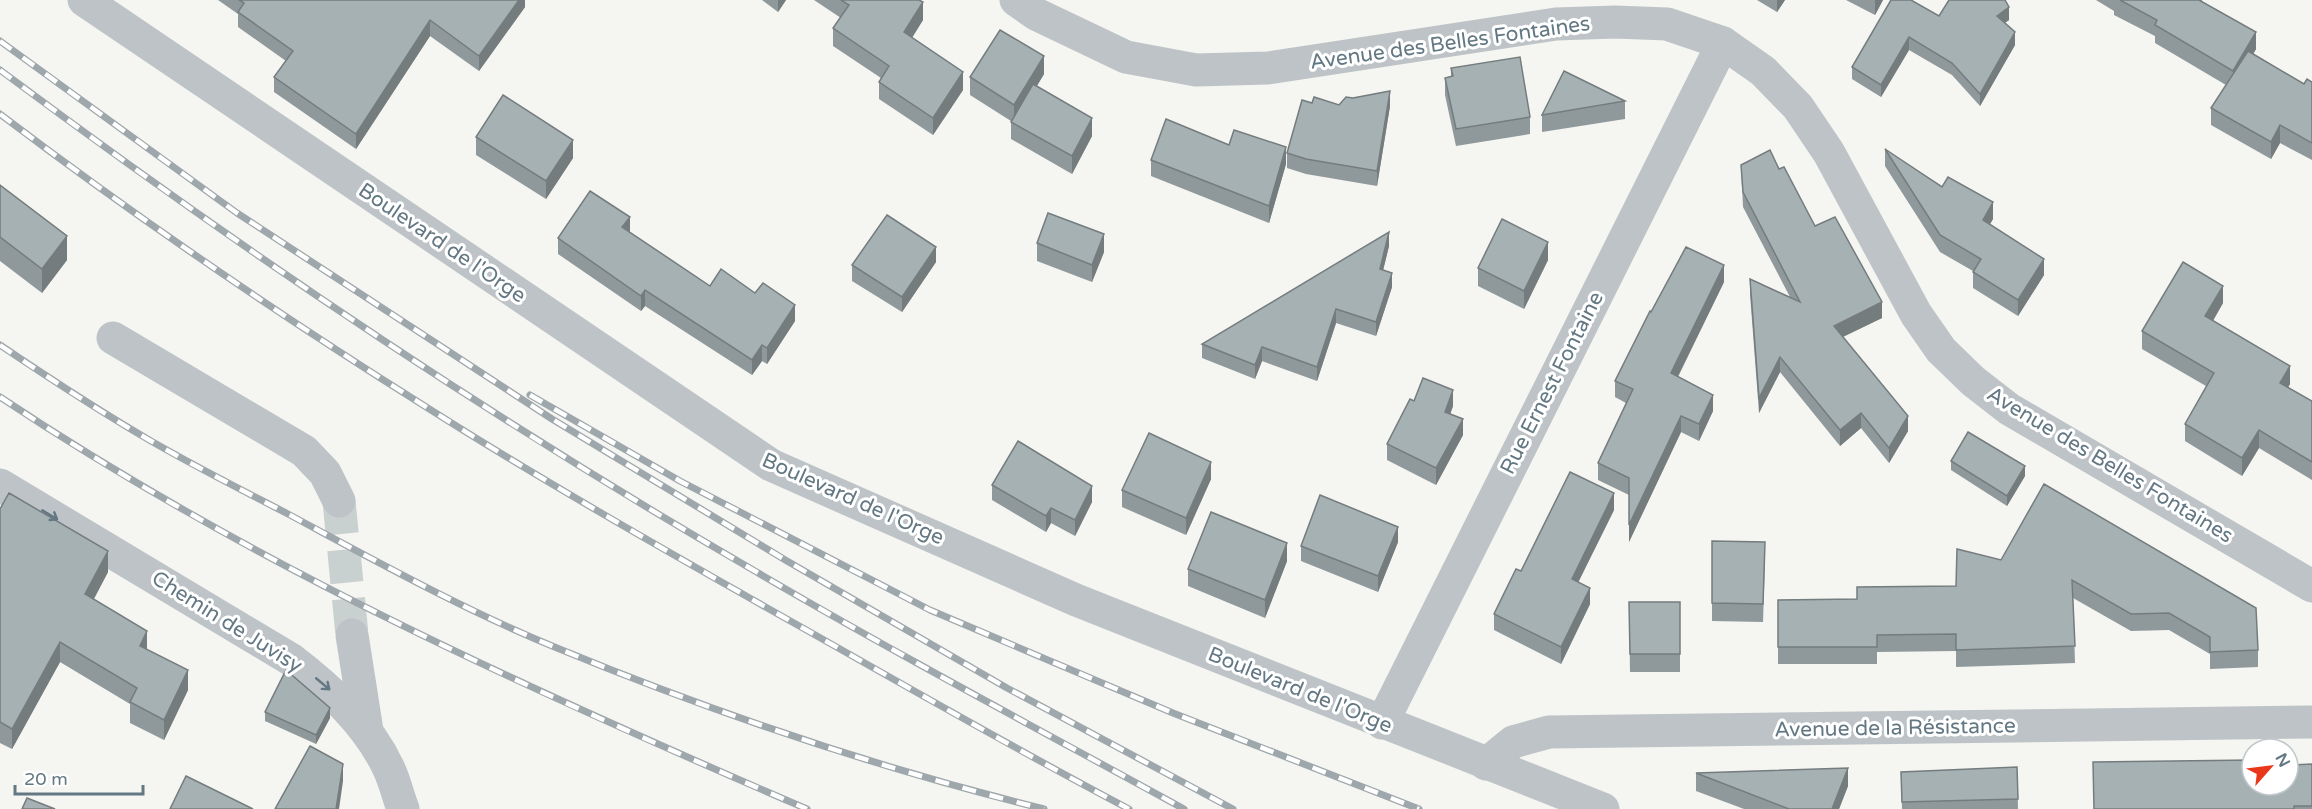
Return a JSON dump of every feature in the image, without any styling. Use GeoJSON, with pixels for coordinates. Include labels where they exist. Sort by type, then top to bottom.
{"type":"FeatureCollection","features":[{"type":"Feature","properties":{"kind":"street","name":"Boulevard de l'Orge"},"geometry":{"type":"LineString","coordinates":[[84,0],[771,465],[1076,600],[1603,809]]}},
{"type":"Feature","properties":{"kind":"street","name":"Avenue des Belles Fontaines"},"geometry":{"type":"LineString","coordinates":[[1031,5],[1126,57],[1196,70],[1268,68],[1556,24],[1615,22],[1667,24],[1723,43],[1763,71],[1798,106],[1829,153],[1916,314],[1941,350],[1973,381],[2010,409],[2312,586]]}},
{"type":"Feature","properties":{"kind":"street","name":"Rue Ernest Fontaine"},"geometry":{"type":"LineString","coordinates":[[1382,723],[1723,43]]}},
{"type":"Feature","properties":{"kind":"street"},"geometry":{"type":"LineString","coordinates":[[113,338],[304,451],[325,474],[339,501]]}},
{"type":"Feature","properties":{"kind":"street","name":"Chemin de Juvisy"},"geometry":{"type":"LineString","coordinates":[[0,484],[292,660],[327,686],[367,731],[390,770],[403,809]]}},
{"type":"Feature","properties":{"kind":"street"},"geometry":{"type":"LineString","coordinates":[[352,635],[367,731]]}},
{"type":"Feature","properties":{"kind":"street","name":"Avenue de la Résistance"},"geometry":{"type":"LineString","coordinates":[[1486,764],[1513,742],[1549,732],[2312,722]]}},
{"type":"Feature","properties":{"kind":"building"},"geometry":{"type":"Polygon","coordinates":[[[239,0],[519,0],[479,56],[430,20],[356,134],[274,77],[293,51],[238,12],[244,3],[239,0]]]}},
{"type":"Feature","properties":{"kind":"building"},"geometry":{"type":"Polygon","coordinates":[[[841,0],[919,0],[923,2],[904,32],[963,72],[933,118],[879,82],[889,66],[833,28],[849,5],[841,0]]]}},
{"type":"Feature","properties":{"kind":"building"},"geometry":{"type":"Polygon","coordinates":[[[1891,0],[1911,0],[1939,16],[1949,0],[2005,0],[2009,7],[1997,16],[2015,32],[1980,94],[1952,63],[1909,37],[1881,85],[1852,67],[1891,0]]]}},
{"type":"Feature","properties":{"kind":"building"},"geometry":{"type":"Polygon","coordinates":[[[2120,0],[2199,0],[2256,32],[2233,71],[2155,25],[2157,20],[2120,0]]]}},
{"type":"Feature","properties":{"kind":"building"},"geometry":{"type":"Polygon","coordinates":[[[1000,30],[1044,56],[1014,105],[970,77],[1000,30]]]}},
{"type":"Feature","properties":{"kind":"building"},"geometry":{"type":"Polygon","coordinates":[[[2248,51],[2304,84],[2307,79],[2312,82],[2312,143],[2280,125],[2271,142],[2211,108],[2248,51]]]}},
{"type":"Feature","properties":{"kind":"building"},"geometry":{"type":"Polygon","coordinates":[[[1520,57],[1530,117],[1456,129],[1445,78],[1453,76],[1451,68],[1520,57]]]}},
{"type":"Feature","properties":{"kind":"building"},"geometry":{"type":"Polygon","coordinates":[[[1564,71],[1625,101],[1542,115],[1564,71]]]}},
{"type":"Feature","properties":{"kind":"building"},"geometry":{"type":"Polygon","coordinates":[[[1033,84],[1092,118],[1072,156],[1011,122],[1033,84]]]}},
{"type":"Feature","properties":{"kind":"building"},"geometry":{"type":"Polygon","coordinates":[[[1390,91],[1377,171],[1306,159],[1287,153],[1302,100],[1312,103],[1314,97],[1339,105],[1346,97],[1353,98],[1390,91]]]}},
{"type":"Feature","properties":{"kind":"building"},"geometry":{"type":"Polygon","coordinates":[[[503,95],[573,140],[546,181],[476,137],[503,95]]]}},
{"type":"Feature","properties":{"kind":"building"},"geometry":{"type":"Polygon","coordinates":[[[1166,119],[1229,145],[1234,130],[1286,147],[1269,206],[1151,160],[1166,119]]]}},
{"type":"Feature","properties":{"kind":"building"},"geometry":{"type":"Polygon","coordinates":[[[1885,149],[1942,187],[1948,177],[1993,202],[1983,220],[2044,259],[2018,300],[1973,272],[1981,259],[1940,235],[1885,149]]]}},
{"type":"Feature","properties":{"kind":"building"},"geometry":{"type":"Polygon","coordinates":[[[1770,150],[1779,169],[1784,167],[1815,226],[1835,217],[1882,302],[1834,326],[1908,416],[1889,448],[1861,413],[1840,430],[1780,357],[1759,398],[1750,279],[1800,302],[1743,192],[1741,165],[1770,150]]]}},
{"type":"Feature","properties":{"kind":"building"},"geometry":{"type":"Polygon","coordinates":[[[0,185],[67,236],[42,269],[0,237],[0,185]]]}},
{"type":"Feature","properties":{"kind":"building"},"geometry":{"type":"Polygon","coordinates":[[[590,191],[630,217],[622,227],[710,286],[721,269],[755,293],[763,283],[795,305],[767,348],[762,345],[752,360],[645,290],[641,296],[558,238],[590,191]]]}},
{"type":"Feature","properties":{"kind":"building"},"geometry":{"type":"Polygon","coordinates":[[[1048,213],[1104,234],[1092,265],[1037,243],[1048,213]]]}},
{"type":"Feature","properties":{"kind":"building"},"geometry":{"type":"Polygon","coordinates":[[[887,215],[936,247],[902,297],[852,265],[887,215]]]}},
{"type":"Feature","properties":{"kind":"building"},"geometry":{"type":"Polygon","coordinates":[[[1502,219],[1548,242],[1524,291],[1478,268],[1502,219]]]}},
{"type":"Feature","properties":{"kind":"building"},"geometry":{"type":"Polygon","coordinates":[[[1389,232],[1380,269],[1392,273],[1376,322],[1336,309],[1317,367],[1262,347],[1255,365],[1202,344],[1389,232]]]}},
{"type":"Feature","properties":{"kind":"building"},"geometry":{"type":"Polygon","coordinates":[[[1686,247],[1724,265],[1671,373],[1713,395],[1699,424],[1681,416],[1629,525],[1629,478],[1598,463],[1633,389],[1615,381],[1650,311],[1686,247]]]}},
{"type":"Feature","properties":{"kind":"building"},"geometry":{"type":"Polygon","coordinates":[[[2183,262],[2223,286],[2205,316],[2290,366],[2280,383],[2312,401],[2312,462],[2259,430],[2242,458],[2185,424],[2214,373],[2142,331],[2183,262]]]}},
{"type":"Feature","properties":{"kind":"building"},"geometry":{"type":"Polygon","coordinates":[[[1423,378],[1453,390],[1445,412],[1463,419],[1436,468],[1387,444],[1410,399],[1414,401],[1423,378]]]}},
{"type":"Feature","properties":{"kind":"building"},"geometry":{"type":"Polygon","coordinates":[[[1968,432],[2025,466],[2007,496],[1951,461],[1968,432]]]}},
{"type":"Feature","properties":{"kind":"building"},"geometry":{"type":"Polygon","coordinates":[[[1149,433],[1211,462],[1186,518],[1122,490],[1149,433]]]}},
{"type":"Feature","properties":{"kind":"building"},"geometry":{"type":"Polygon","coordinates":[[[1018,441],[1092,486],[1075,520],[1051,508],[1046,516],[992,485],[1018,441]]]}},
{"type":"Feature","properties":{"kind":"building"},"geometry":{"type":"Polygon","coordinates":[[[1570,472],[1614,493],[1572,579],[1590,588],[1561,647],[1494,614],[1516,569],[1521,571],[1570,472]]]}},
{"type":"Feature","properties":{"kind":"building"},"geometry":{"type":"Polygon","coordinates":[[[2044,484],[2256,608],[2258,650],[2210,652],[2210,637],[2169,613],[2131,614],[2072,580],[2075,646],[1956,650],[1956,634],[1877,635],[1877,647],[1778,647],[1778,600],[1857,599],[1857,587],[1956,586],[1957,549],[2001,560],[2044,484]]]}},
{"type":"Feature","properties":{"kind":"building"},"geometry":{"type":"Polygon","coordinates":[[[9,493],[108,551],[85,594],[147,631],[140,646],[188,670],[164,720],[130,702],[137,688],[60,642],[12,729],[0,722],[0,509],[9,493]]]}},
{"type":"Feature","properties":{"kind":"building"},"geometry":{"type":"Polygon","coordinates":[[[1320,495],[1398,527],[1378,576],[1301,546],[1320,495]]]}},
{"type":"Feature","properties":{"kind":"building"},"geometry":{"type":"Polygon","coordinates":[[[1211,512],[1287,543],[1265,600],[1188,569],[1211,512]]]}},
{"type":"Feature","properties":{"kind":"building"},"geometry":{"type":"Polygon","coordinates":[[[1712,541],[1765,542],[1763,604],[1712,603],[1712,541]]]}},
{"type":"Feature","properties":{"kind":"building"},"geometry":{"type":"Polygon","coordinates":[[[1629,602],[1680,602],[1680,654],[1630,654],[1629,602]]]}},
{"type":"Feature","properties":{"kind":"building"},"geometry":{"type":"Polygon","coordinates":[[[286,670],[330,708],[316,735],[265,712],[286,670]]]}},
{"type":"Feature","properties":{"kind":"building"},"geometry":{"type":"Polygon","coordinates":[[[310,746],[343,764],[336,809],[275,809],[310,746]]]}},
{"type":"Feature","properties":{"kind":"building"},"geometry":{"type":"Polygon","coordinates":[[[2240,760],[2240,797],[2300,797],[2300,765],[2312,764],[2312,806],[2294,806],[2294,809],[2094,809],[2093,762],[2240,760]]]}},
{"type":"Feature","properties":{"kind":"building"},"geometry":{"type":"Polygon","coordinates":[[[2017,767],[2018,799],[1902,802],[1901,772],[2017,767]]]}},
{"type":"Feature","properties":{"kind":"building"},"geometry":{"type":"Polygon","coordinates":[[[1848,768],[1832,809],[1789,809],[1696,773],[1848,768]]]}},
{"type":"Feature","properties":{"kind":"building"},"geometry":{"type":"Polygon","coordinates":[[[186,776],[253,809],[170,809],[186,776]]]}},
{"type":"Feature","properties":{"kind":"building"},"geometry":{"type":"Polygon","coordinates":[[[27,798],[55,809],[22,809],[27,798]]]}},
{"type":"Feature","properties":{"kind":"tunnel"},"geometry":{"type":"LineString","coordinates":[[339,501],[352,635]]}},
{"type":"Feature","properties":{"kind":"railway"},"geometry":{"type":"LineString","coordinates":[[0,41],[237,213],[552,419],[787,561],[1007,688],[1233,809]]}},
{"type":"Feature","properties":{"kind":"railway"},"geometry":{"type":"LineString","coordinates":[[0,70],[90,137],[274,266],[461,391],[556,451],[651,510],[802,598],[1184,809]]}},
{"type":"Feature","properties":{"kind":"railway"},"geometry":{"type":"LineString","coordinates":[[0,114],[208,264],[315,336],[467,433],[694,566],[999,739],[1129,809]]}},
{"type":"Feature","properties":{"kind":"railway"},"geometry":{"type":"LineString","coordinates":[[0,345],[93,406],[185,460],[488,618],[616,672],[798,738],[920,776],[1044,809]]}},
{"type":"Feature","properties":{"kind":"railway"},"geometry":{"type":"LineString","coordinates":[[530,395],[680,481],[930,610],[1173,713],[1419,809]]}},
{"type":"Feature","properties":{"kind":"railway"},"geometry":{"type":"LineString","coordinates":[[0,397],[193,516],[293,570],[496,671],[807,809]]}}]}
